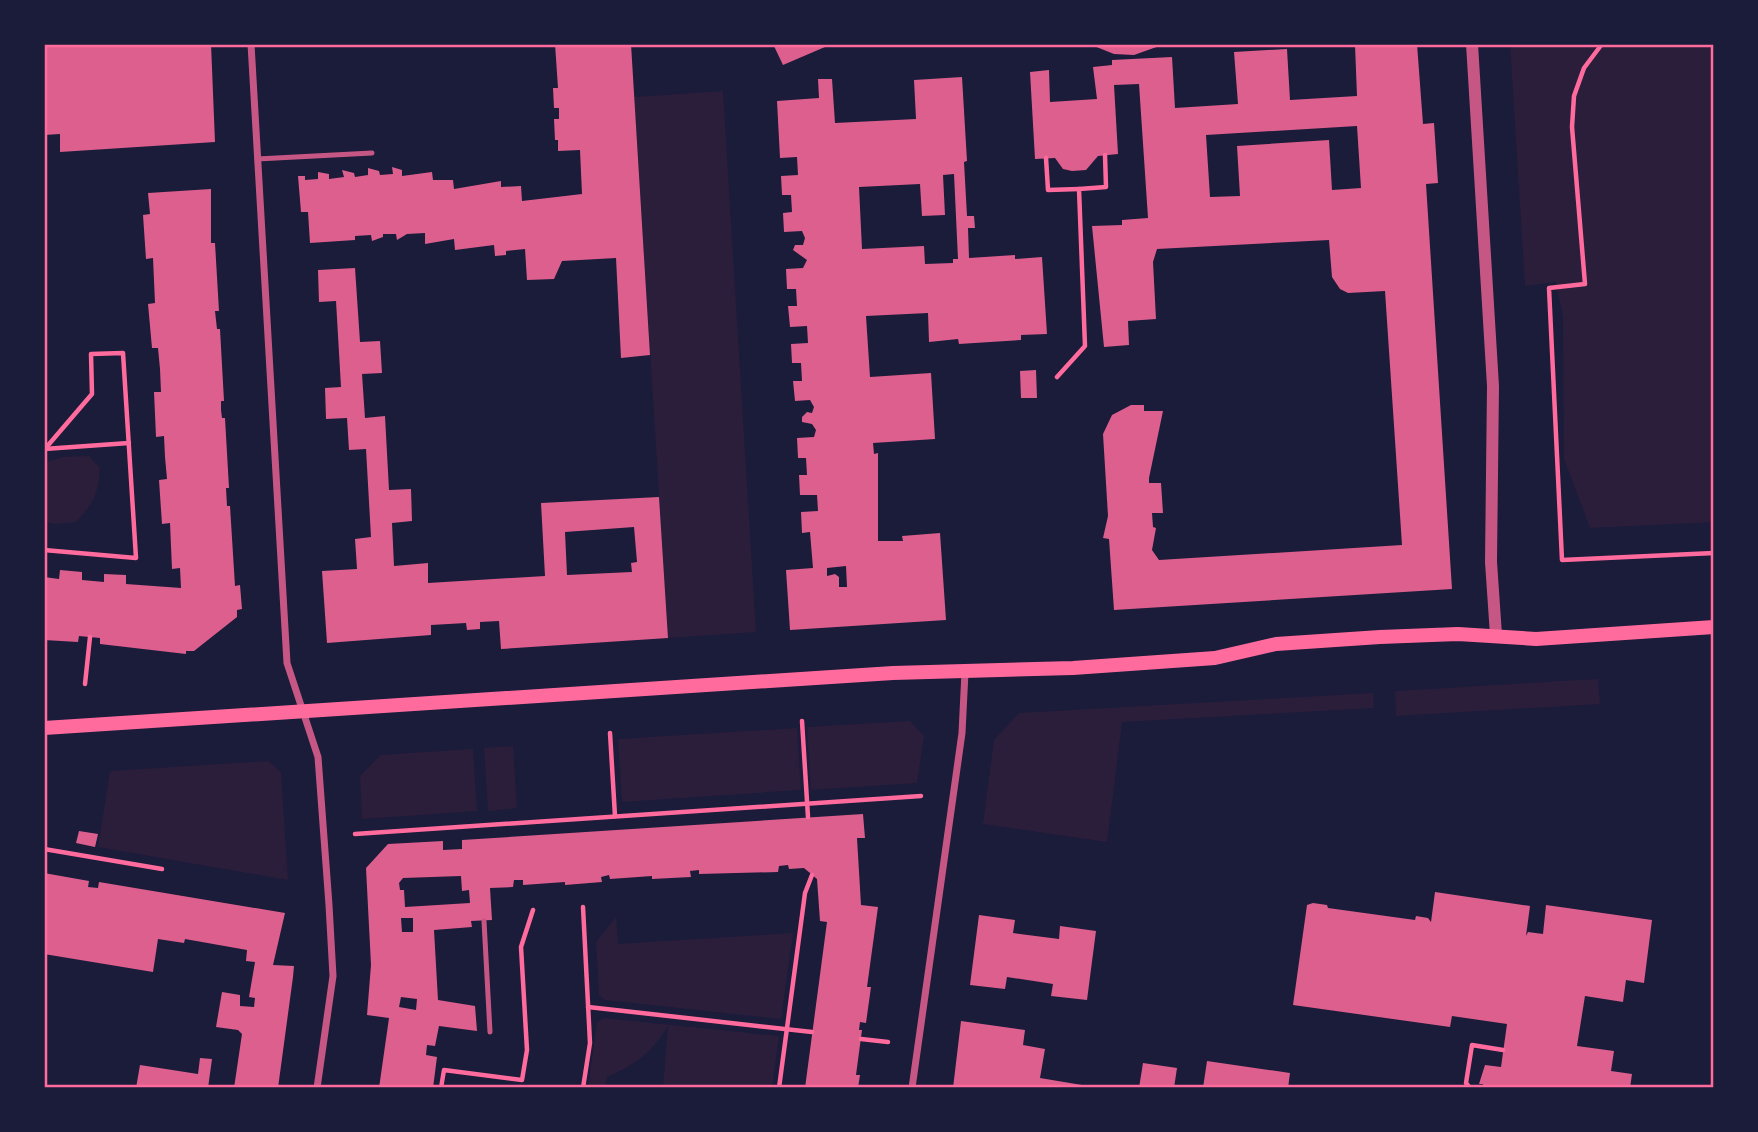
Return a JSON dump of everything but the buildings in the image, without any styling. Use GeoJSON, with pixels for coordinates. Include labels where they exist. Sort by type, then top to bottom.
{"type":"FeatureCollection","features":[{"type":"Feature","properties":{"kind":"main road"},"geometry":{"type":"LineString","coordinates":[[44,728],[893,673],[1054,670],[1215,658],[1276,644],[1307,641],[1408,635],[1579,638],[1714,627]]}},
{"type":"Feature","properties":{"kind":"street"},"geometry":{"type":"LineString","coordinates":[[251,44],[287,663],[318,757],[333,976],[317,1088]]}},
{"type":"Feature","properties":{"kind":"street"},"geometry":{"type":"LineString","coordinates":[[1472,44],[1493,386],[1491,562],[1496,635]]}},
{"type":"Feature","properties":{"kind":"street"},"geometry":{"type":"LineString","coordinates":[[912,1088],[960,741],[964,672]]}},
{"type":"Feature","properties":{"kind":"lane"},"geometry":{"type":"LineString","coordinates":[[257,159],[372,153]]}},
{"type":"Feature","properties":{"kind":"lane"},"geometry":{"type":"LineString","coordinates":[[484,921],[489,1032]]}},
{"type":"Feature","properties":{"kind":"path"},"geometry":{"type":"LineString","coordinates":[[1602,44],[1584,68],[1574,96],[1572,127],[1585,284],[1549,288],[1562,560],[1714,552]]}},
{"type":"Feature","properties":{"kind":"path"},"geometry":{"type":"LineString","coordinates":[[1046,158],[1048,190],[1079,189],[1105,187],[1105,155]]}},
{"type":"Feature","properties":{"kind":"path"},"geometry":{"type":"LineString","coordinates":[[1058,377],[1086,346],[1079,189]]}},
{"type":"Feature","properties":{"kind":"path"},"geometry":{"type":"LineString","coordinates":[[44,449],[92,394],[91,354],[122,353],[135,558],[44,550]]}},
{"type":"Feature","properties":{"kind":"path"},"geometry":{"type":"LineString","coordinates":[[44,449],[129,443]]}},
{"type":"Feature","properties":{"kind":"path"},"geometry":{"type":"LineString","coordinates":[[85,684],[90,637]]}},
{"type":"Feature","properties":{"kind":"path"},"geometry":{"type":"LineString","coordinates":[[802,721],[808,817]]}},
{"type":"Feature","properties":{"kind":"path"},"geometry":{"type":"LineString","coordinates":[[610,733],[615,816]]}},
{"type":"Feature","properties":{"kind":"path"},"geometry":{"type":"LineString","coordinates":[[355,834],[921,796]]}},
{"type":"Feature","properties":{"kind":"path"},"geometry":{"type":"LineString","coordinates":[[44,849],[162,869]]}},
{"type":"Feature","properties":{"kind":"path"},"geometry":{"type":"LineString","coordinates":[[779,1088],[805,893],[812,875]]}},
{"type":"Feature","properties":{"kind":"path"},"geometry":{"type":"LineString","coordinates":[[583,907],[590,1043],[583,1088]]}},
{"type":"Feature","properties":{"kind":"path"},"geometry":{"type":"LineString","coordinates":[[588,1007],[812,1032]]}},
{"type":"Feature","properties":{"kind":"path"},"geometry":{"type":"LineString","coordinates":[[861,1039],[888,1042]]}},
{"type":"Feature","properties":{"kind":"path"},"geometry":{"type":"LineString","coordinates":[[1470,1088],[1466,1083],[1472,1045],[1503,1050]]}},
{"type":"Feature","properties":{"kind":"shaded area"},"geometry":{"type":"Polygon","coordinates":[[[1510,44],[1714,44],[1714,522],[1590,528],[1564,459],[1563,317],[1556,282],[1525,286],[1510,44]]]}},
{"type":"Feature","properties":{"kind":"shaded area"},"geometry":{"type":"Polygon","coordinates":[[[723,91],[756,632],[668,638],[634,97],[723,91]]]}},
{"type":"Feature","properties":{"kind":"shaded area"},"geometry":{"type":"Polygon","coordinates":[[[89,456],[100,468],[96,492],[87,509],[76,522],[54,524],[44,521],[44,463],[63,457],[89,456]]]}},
{"type":"Feature","properties":{"kind":"shaded area"},"geometry":{"type":"Polygon","coordinates":[[[1598,679],[1600,704],[1396,716],[1395,691],[1598,679]]]}},
{"type":"Feature","properties":{"kind":"shaded area"},"geometry":{"type":"Polygon","coordinates":[[[1373,693],[1374,708],[1122,722],[1107,842],[983,824],[994,740],[1019,713],[1373,693]]]}},
{"type":"Feature","properties":{"kind":"shaded area"},"geometry":{"type":"Polygon","coordinates":[[[910,721],[924,736],[917,783],[811,790],[807,727],[910,721]]]}},
{"type":"Feature","properties":{"kind":"shaded area"},"geometry":{"type":"Polygon","coordinates":[[[797,728],[801,790],[622,802],[618,739],[797,728]]]}},
{"type":"Feature","properties":{"kind":"shaded area"},"geometry":{"type":"Polygon","coordinates":[[[513,746],[517,808],[488,811],[484,748],[513,746]]]}},
{"type":"Feature","properties":{"kind":"shaded area"},"geometry":{"type":"Polygon","coordinates":[[[473,749],[477,811],[362,819],[360,776],[381,755],[473,749]]]}},
{"type":"Feature","properties":{"kind":"shaded area"},"geometry":{"type":"Polygon","coordinates":[[[268,761],[281,772],[288,880],[98,847],[110,771],[268,761]]]}},
{"type":"Feature","properties":{"kind":"shaded area"},"geometry":{"type":"Polygon","coordinates":[[[616,917],[618,944],[793,933],[781,1019],[605,1000],[599,995],[596,942],[616,917]]]}},
{"type":"Feature","properties":{"kind":"shaded area"},"geometry":{"type":"Polygon","coordinates":[[[604,1018],[779,1036],[772,1088],[663,1088],[668,1026],[642,1057],[607,1077],[605,1088],[588,1088],[597,1022],[604,1018]]]}}]}
